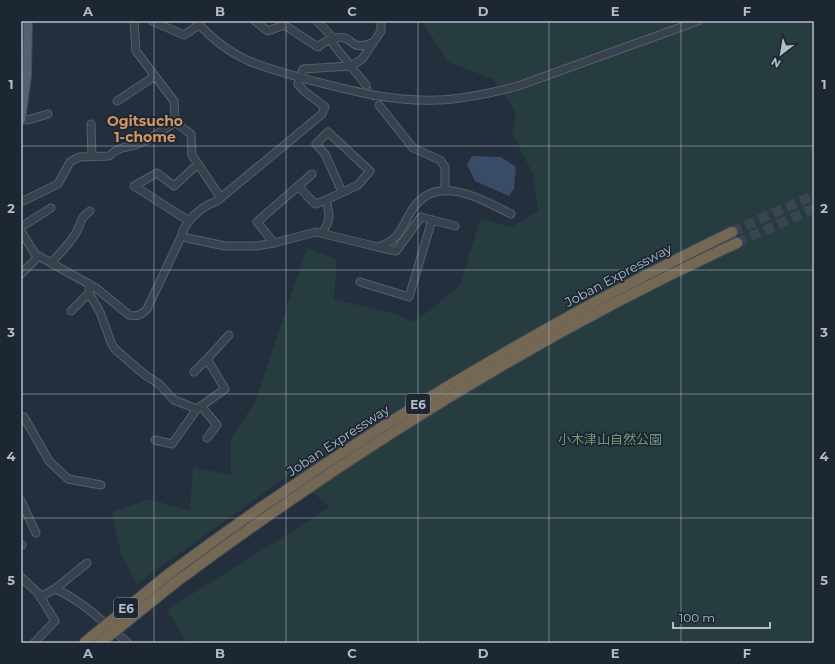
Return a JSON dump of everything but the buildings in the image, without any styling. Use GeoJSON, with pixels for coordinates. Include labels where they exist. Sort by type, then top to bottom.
{"type":"FeatureCollection","features":[{"type":"Feature","properties":{"kind":"highway","name":"Joban Expressway"},"geometry":{"type":"LineString","coordinates":[[84,643],[170,573],[272,499],[408,410],[517,345],[732,232]]}},
{"type":"Feature","properties":{"kind":"highway","name":"Joban Expressway"},"geometry":{"type":"LineString","coordinates":[[100,643],[176,582],[279,507],[413,420],[610,306],[736,243]]}},
{"type":"Feature","properties":{"kind":"main road"},"geometry":{"type":"LineString","coordinates":[[21,119],[27,76],[26,23]]}},
{"type":"Feature","properties":{"kind":"street"},"geometry":{"type":"LineString","coordinates":[[134,21],[136,51],[174,101],[176,122],[191,134],[192,155],[221,198]]}},
{"type":"Feature","properties":{"kind":"street"},"geometry":{"type":"LineString","coordinates":[[152,21],[184,34],[197,22],[220,43],[248,60],[299,77],[389,99],[437,100],[490,93],[518,86],[698,21]]}},
{"type":"Feature","properties":{"kind":"street"},"geometry":{"type":"LineString","coordinates":[[255,21],[268,31],[284,25],[318,47],[334,38],[345,38],[356,45],[362,46],[372,43]]}},
{"type":"Feature","properties":{"kind":"street"},"geometry":{"type":"LineString","coordinates":[[317,21],[334,38]]}},
{"type":"Feature","properties":{"kind":"street"},"geometry":{"type":"LineString","coordinates":[[21,231],[38,257],[89,284],[129,315],[135,316],[142,314],[151,301],[181,237],[184,226],[206,205],[221,198],[322,114],[326,107],[304,91],[298,84],[299,77],[304,69],[351,66],[362,59],[381,31],[381,21]]}},
{"type":"Feature","properties":{"kind":"street"},"geometry":{"type":"LineString","coordinates":[[334,38],[333,44],[366,85]]}},
{"type":"Feature","properties":{"kind":"street"},"geometry":{"type":"LineString","coordinates":[[117,101],[155,76]]}},
{"type":"Feature","properties":{"kind":"street"},"geometry":{"type":"LineString","coordinates":[[379,104],[413,148],[440,160],[445,167],[445,190]]}},
{"type":"Feature","properties":{"kind":"street"},"geometry":{"type":"LineString","coordinates":[[21,119],[28,120],[48,114]]}},
{"type":"Feature","properties":{"kind":"street"},"geometry":{"type":"LineString","coordinates":[[21,202],[58,184],[70,162],[79,157],[109,156],[116,149],[139,144],[155,136],[176,122]]}},
{"type":"Feature","properties":{"kind":"street"},"geometry":{"type":"LineString","coordinates":[[91,124],[92,157]]}},
{"type":"Feature","properties":{"kind":"street"},"geometry":{"type":"LineString","coordinates":[[298,186],[315,204],[358,185],[370,171],[328,132],[316,144],[326,154],[342,192]]}},
{"type":"Feature","properties":{"kind":"street"},"geometry":{"type":"LineString","coordinates":[[189,222],[134,186],[157,173],[174,186],[198,164]]}},
{"type":"Feature","properties":{"kind":"street"},"geometry":{"type":"LineString","coordinates":[[274,243],[257,222],[312,174]]}},
{"type":"Feature","properties":{"kind":"street"},"geometry":{"type":"LineString","coordinates":[[378,247],[390,242],[399,235],[412,209],[424,196],[430,192],[445,190],[475,197],[511,214]]}},
{"type":"Feature","properties":{"kind":"street"},"geometry":{"type":"LineString","coordinates":[[322,233],[329,223],[329,210],[326,200]]}},
{"type":"Feature","properties":{"kind":"street"},"geometry":{"type":"LineString","coordinates":[[21,227],[51,208]]}},
{"type":"Feature","properties":{"kind":"street"},"geometry":{"type":"LineString","coordinates":[[51,263],[63,251],[76,231],[81,219],[90,211]]}},
{"type":"Feature","properties":{"kind":"street"},"geometry":{"type":"LineString","coordinates":[[187,238],[238,247],[274,243],[308,234],[322,233],[396,251],[421,217],[455,226]]}},
{"type":"Feature","properties":{"kind":"street"},"geometry":{"type":"LineString","coordinates":[[360,282],[409,297],[432,220]]}},
{"type":"Feature","properties":{"kind":"street"},"geometry":{"type":"LineString","coordinates":[[21,274],[38,257]]}},
{"type":"Feature","properties":{"kind":"street"},"geometry":{"type":"LineString","coordinates":[[89,284],[89,293],[100,312],[112,345],[145,375],[159,384],[174,400],[199,407],[217,425],[207,438]]}},
{"type":"Feature","properties":{"kind":"street"},"geometry":{"type":"LineString","coordinates":[[71,311],[89,293]]}},
{"type":"Feature","properties":{"kind":"street"},"geometry":{"type":"LineString","coordinates":[[194,372],[229,335]]}},
{"type":"Feature","properties":{"kind":"street"},"geometry":{"type":"LineString","coordinates":[[155,440],[172,444],[199,407],[225,389],[207,358]]}},
{"type":"Feature","properties":{"kind":"street"},"geometry":{"type":"LineString","coordinates":[[21,416],[24,417],[49,461],[68,479],[101,485]]}},
{"type":"Feature","properties":{"kind":"street"},"geometry":{"type":"LineString","coordinates":[[21,501],[36,532]]}},
{"type":"Feature","properties":{"kind":"street"},"geometry":{"type":"LineString","coordinates":[[40,597],[55,589],[87,563]]}},
{"type":"Feature","properties":{"kind":"street"},"geometry":{"type":"LineString","coordinates":[[21,577],[40,597],[55,621],[39,641]]}},
{"type":"Feature","properties":{"kind":"street"},"geometry":{"type":"LineString","coordinates":[[55,589],[75,599],[128,643]]}},
{"type":"Feature","properties":{"kind":"green space","name":"小木津山自然公園"},"geometry":{"type":"Polygon","coordinates":[[[422,21],[814,21],[814,643],[187,643],[167,610],[330,507],[290,474],[137,584],[121,553],[112,512],[149,499],[190,511],[193,467],[231,475],[231,438],[255,402],[307,248],[337,259],[334,299],[395,314],[413,322],[433,308],[460,285],[481,218],[511,227],[538,211],[533,174],[512,133],[516,113],[493,79],[448,62],[422,21]]]}},
{"type":"Feature","properties":{"kind":"water"},"geometry":{"type":"Polygon","coordinates":[[[472,156],[501,157],[516,167],[514,189],[509,196],[475,181],[467,165],[472,156]]]}},
{"type":"Feature","properties":{"kind":"tunnel"},"geometry":{"type":"LineString","coordinates":[[366,85],[379,105]]}},
{"type":"Feature","properties":{"kind":"tunnel"},"geometry":{"type":"LineString","coordinates":[[732,232],[814,195]]}},
{"type":"Feature","properties":{"kind":"tunnel"},"geometry":{"type":"LineString","coordinates":[[737,243],[814,208]]}},
{"type":"Feature","properties":{"kind":"district","name":"Ogitsucho 1-chome"},"geometry":{"type":"Point","coordinates":[145,130]}}]}
